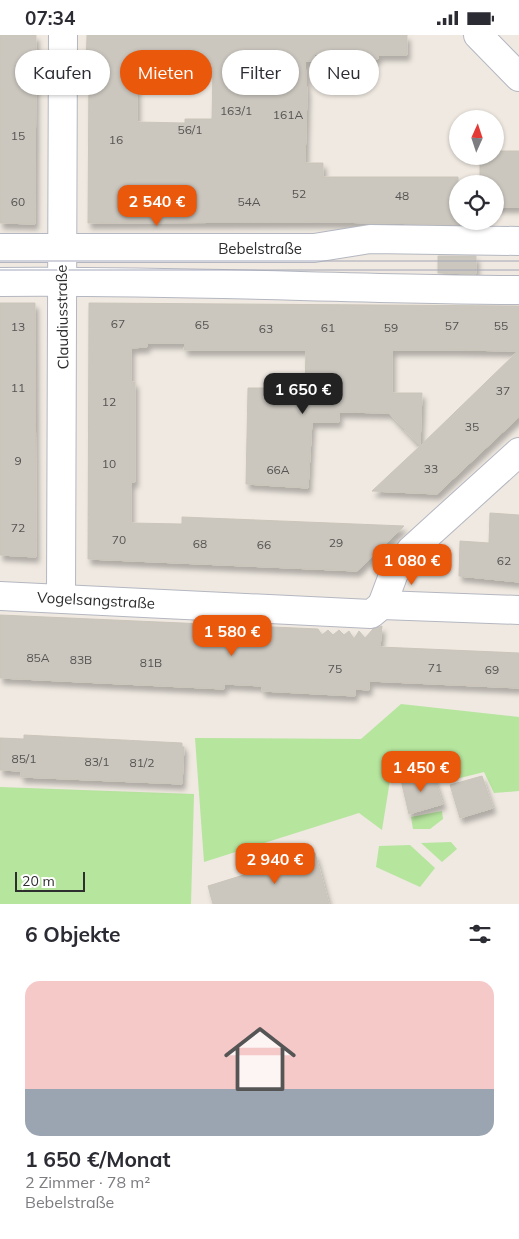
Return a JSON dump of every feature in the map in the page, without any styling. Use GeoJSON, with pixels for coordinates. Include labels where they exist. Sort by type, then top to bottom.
{"type":"FeatureCollection","features":[{"type":"Feature","properties":{"kind":"street","name":"Claudiusstraße"},"geometry":{"type":"LineString","coordinates":[[61,598],[63,35]]}},
{"type":"Feature","properties":{"kind":"street"},"geometry":{"type":"LineString","coordinates":[[478,35],[519,77]]}},
{"type":"Feature","properties":{"kind":"street","name":"Bebelstraße"},"geometry":{"type":"LineString","coordinates":[[0,247],[314,248],[370,239],[519,241]]}},
{"type":"Feature","properties":{"kind":"street"},"geometry":{"type":"LineString","coordinates":[[0,282],[519,290]]}},
{"type":"Feature","properties":{"kind":"street"},"geometry":{"type":"LineString","coordinates":[[382,605],[394,573],[411,550],[519,452]]}},
{"type":"Feature","properties":{"kind":"street","name":"Vogelsangstraße"},"geometry":{"type":"LineString","coordinates":[[0,596],[371,614],[382,605],[519,611]]}},
{"type":"Feature","properties":{"kind":"green space"},"geometry":{"type":"Polygon","coordinates":[[[401,704],[519,717],[519,791],[494,793],[484,772],[448,781],[439,768],[391,774],[382,830],[359,813],[204,862],[195,738],[361,739],[401,704]]]}},
{"type":"Feature","properties":{"kind":"green space"},"geometry":{"type":"Polygon","coordinates":[[[0,787],[194,794],[191,904],[0,904],[0,787]]]}},
{"type":"Feature","properties":{"kind":"green space"},"geometry":{"type":"Polygon","coordinates":[[[442,811],[443,819],[430,829],[413,829],[411,817],[442,811]]]}},
{"type":"Feature","properties":{"kind":"green space"},"geometry":{"type":"Polygon","coordinates":[[[451,842],[457,849],[442,862],[421,843],[451,842]]]}},
{"type":"Feature","properties":{"kind":"green space"},"geometry":{"type":"Polygon","coordinates":[[[410,845],[435,868],[420,887],[376,867],[379,846],[410,845]]]}},
{"type":"Feature","properties":{"kind":"building"},"geometry":{"type":"Polygon","coordinates":[[[0,35],[36,35],[36,50],[15,50],[15,95],[36,95],[35,224],[0,223],[0,35]]]}},
{"type":"Feature","properties":{"kind":"building"},"geometry":{"type":"Polygon","coordinates":[[[87,35],[407,35],[407,55],[379,55],[379,50],[309,50],[309,61],[305,61],[307,94],[305,163],[323,163],[323,177],[449,177],[449,224],[329,222],[88,223],[89,95],[110,95],[110,50],[87,50],[87,35]]]}},
{"type":"Feature","properties":{"kind":"building"},"geometry":{"type":"Polygon","coordinates":[[[504,151],[519,151],[519,207],[504,207],[504,175],[480,175],[480,165],[504,165],[504,151]]]}},
{"type":"Feature","properties":{"kind":"building"},"geometry":{"type":"Polygon","coordinates":[[[438,256],[476,256],[476,274],[438,273],[438,256]]]}},
{"type":"Feature","properties":{"kind":"building"},"geometry":{"type":"Polygon","coordinates":[[[0,303],[35,303],[36,557],[0,555],[0,303]]]}},
{"type":"Feature","properties":{"kind":"building"},"geometry":{"type":"Polygon","coordinates":[[[89,303],[519,306],[519,417],[437,494],[372,491],[420,446],[389,413],[339,412],[339,422],[312,422],[308,488],[246,484],[248,388],[305,388],[306,350],[184,350],[185,343],[147,343],[147,347],[131,348],[131,382],[135,382],[135,482],[131,482],[131,523],[182,524],[182,517],[404,526],[357,571],[88,559],[89,303]],[[392,350],[392,393],[422,393],[420,446],[518,351],[392,350]]]}},
{"type":"Feature","properties":{"kind":"building"},"geometry":{"type":"Polygon","coordinates":[[[490,513],[519,515],[519,582],[459,576],[460,541],[489,543],[490,513]]]}},
{"type":"Feature","properties":{"kind":"building"},"geometry":{"type":"Polygon","coordinates":[[[0,615],[318,629],[322,635],[328,630],[333,635],[339,630],[344,635],[349,631],[354,639],[359,631],[365,638],[373,629],[382,626],[380,647],[519,653],[519,688],[369,681],[369,690],[355,689],[355,696],[262,691],[262,686],[224,684],[224,689],[0,678],[0,615]]]}},
{"type":"Feature","properties":{"kind":"building"},"geometry":{"type":"Polygon","coordinates":[[[24,735],[182,743],[182,747],[184,747],[182,784],[21,777],[21,771],[0,770],[0,738],[24,739],[24,735]]]}},
{"type":"Feature","properties":{"kind":"building"},"geometry":{"type":"Polygon","coordinates":[[[432,771],[443,804],[409,814],[401,780],[432,771]]]}},
{"type":"Feature","properties":{"kind":"building"},"geometry":{"type":"Polygon","coordinates":[[[482,776],[493,808],[460,818],[450,785],[482,776]]]}},
{"type":"Feature","properties":{"kind":"building"},"geometry":{"type":"Polygon","coordinates":[[[315,853],[329,904],[213,904],[208,886],[315,853]]]}},
{"type":"Feature","properties":{"kind":"tram line"},"geometry":{"type":"LineString","coordinates":[[0,261],[519,261]]}},
{"type":"Feature","properties":{"kind":"tram line"},"geometry":{"type":"LineString","coordinates":[[0,270],[519,270]]}}]}
